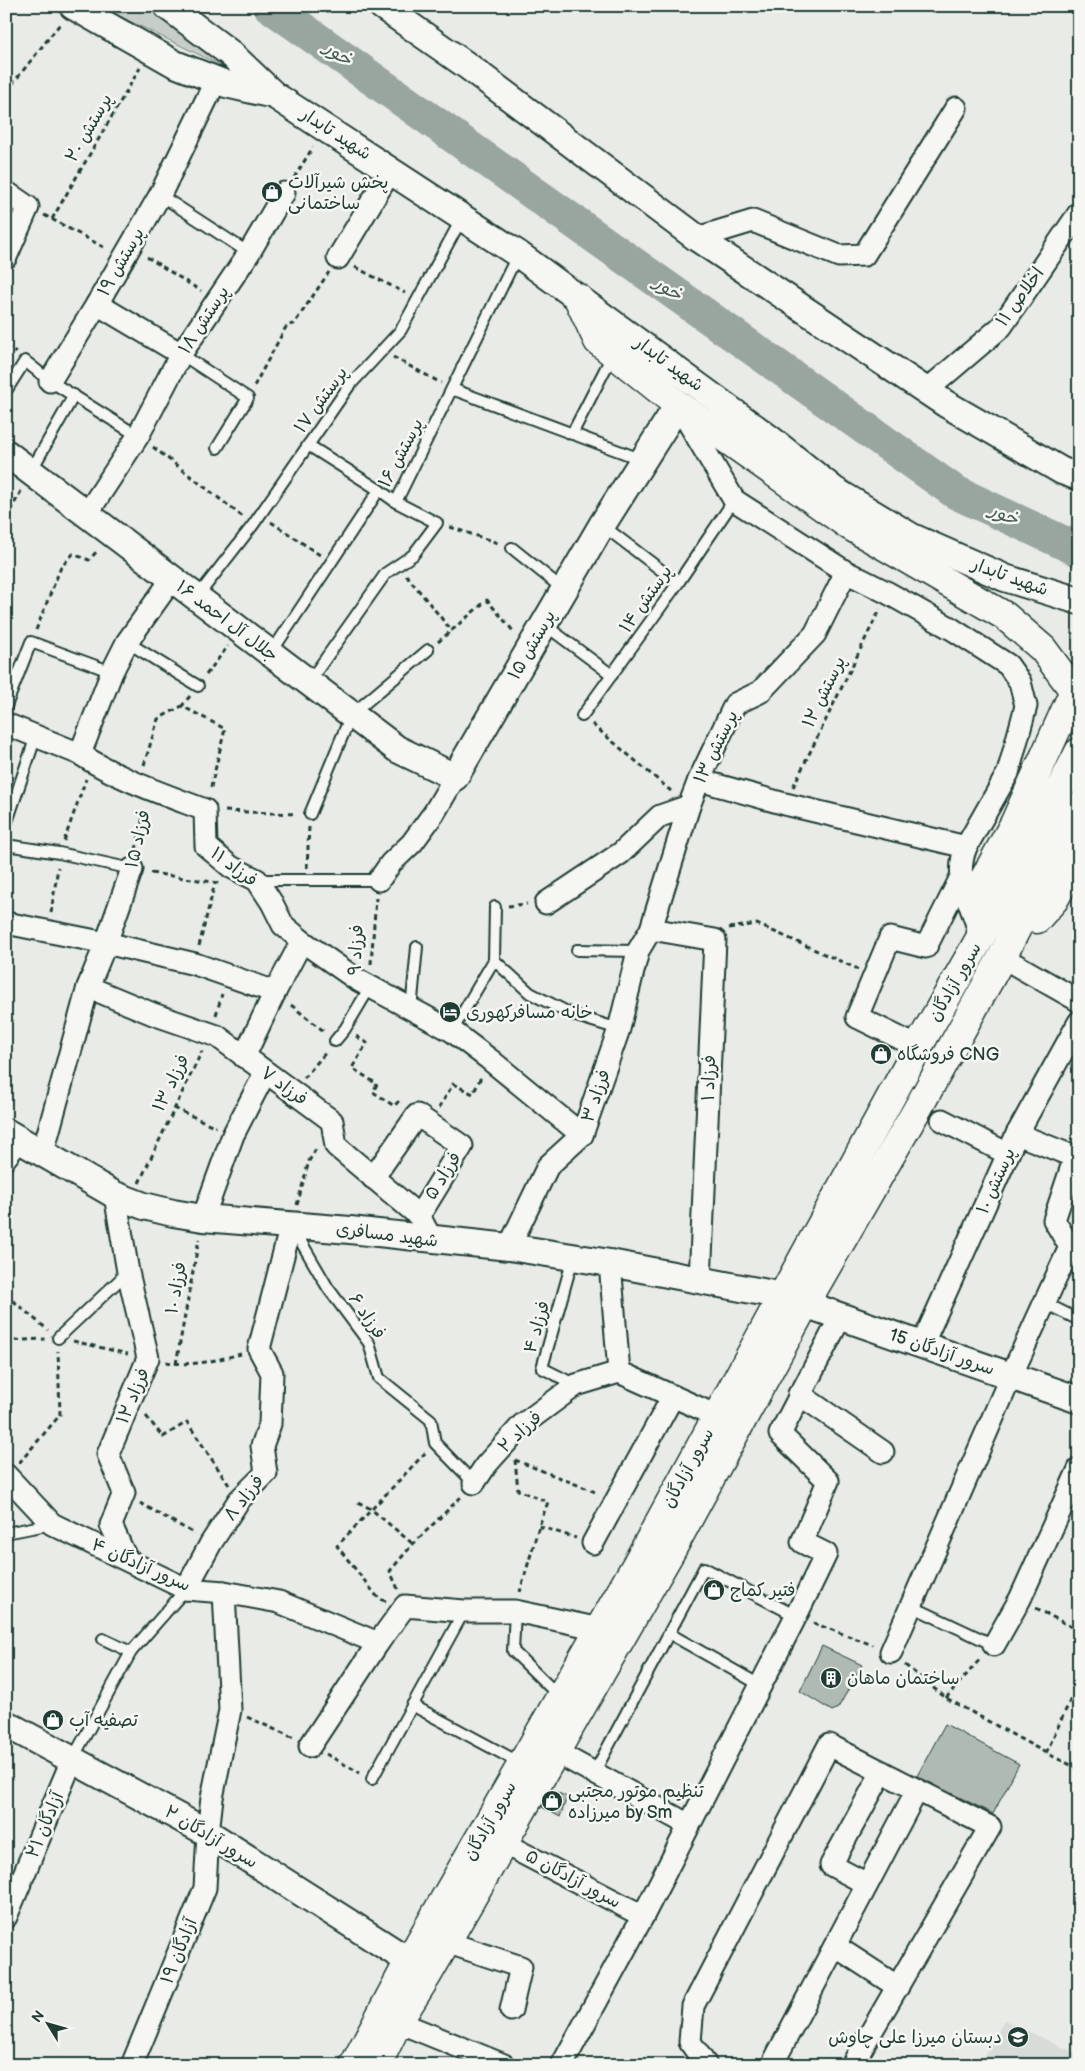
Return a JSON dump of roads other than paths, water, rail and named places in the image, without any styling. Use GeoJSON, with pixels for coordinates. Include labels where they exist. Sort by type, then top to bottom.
{"type":"FeatureCollection","features":[{"type":"Feature","properties":{"kind":"main road"},"geometry":{"type":"LineString","coordinates":[[578,298],[598,341],[678,405],[850,526],[1005,616],[1044,649],[1076,688],[1014,824],[983,881],[980,938]]}},
{"type":"Feature","properties":{"kind":"main road"},"geometry":{"type":"LineString","coordinates":[[1030,876],[1079,752]]}},
{"type":"Feature","properties":{"kind":"main road"},"geometry":{"type":"LineString","coordinates":[[1030,876],[1079,807]]}},
{"type":"Feature","properties":{"kind":"main road"},"geometry":{"type":"LineString","coordinates":[[1002,957],[1054,900],[1079,855]]}},
{"type":"Feature","properties":{"kind":"main road","name":"سرور آزادگان"},"geometry":{"type":"LineString","coordinates":[[354,2065],[409,1961],[560,1698],[671,1551],[918,1047],[980,938],[1030,876]]}},
{"type":"Feature","properties":{"kind":"main road","name":"سرور آزادگان"},"geometry":{"type":"LineString","coordinates":[[376,2065],[398,2022],[556,1752],[610,1634],[717,1416],[794,1300],[1002,957],[1030,876]]}},
{"type":"Feature","properties":{"kind":"street","name":"شهید تابدار"},"geometry":{"type":"LineString","coordinates":[[74,6],[175,64],[216,80],[274,95]]}},
{"type":"Feature","properties":{"kind":"street","name":"شهید تابدار"},"geometry":{"type":"LineString","coordinates":[[167,6],[231,54],[274,95],[518,254],[769,438],[834,490],[912,537],[1004,578],[1079,601]]}},
{"type":"Feature","properties":{"kind":"street"},"geometry":{"type":"LineString","coordinates":[[382,6],[469,67],[697,238],[946,404],[1062,471],[1079,477]]}},
{"type":"Feature","properties":{"kind":"street","name":"پرستش ۱۹"},"geometry":{"type":"LineString","coordinates":[[50,381],[160,195],[216,80]]}},
{"type":"Feature","properties":{"kind":"street"},"geometry":{"type":"LineString","coordinates":[[697,238],[753,221],[839,256],[864,254],[956,108]]}},
{"type":"Feature","properties":{"kind":"street"},"geometry":{"type":"LineString","coordinates":[[338,258],[391,170]]}},
{"type":"Feature","properties":{"kind":"street"},"geometry":{"type":"LineString","coordinates":[[6,192],[28,207],[6,257]]}},
{"type":"Feature","properties":{"kind":"street","name":"پرستش ۱۸"},"geometry":{"type":"LineString","coordinates":[[87,514],[138,436],[181,354],[249,253],[284,193]]}},
{"type":"Feature","properties":{"kind":"street","name":"اخلاص ۱۱"},"geometry":{"type":"LineString","coordinates":[[927,390],[1001,326],[1079,213]]}},
{"type":"Feature","properties":{"kind":"street"},"geometry":{"type":"LineString","coordinates":[[97,304],[181,354]]}},
{"type":"Feature","properties":{"kind":"street"},"geometry":{"type":"LineString","coordinates":[[678,405],[734,500],[846,572],[952,629],[1008,665],[1020,682],[1026,706],[1008,773],[966,847],[962,857],[960,879],[926,946],[890,938],[857,1017],[918,1047]]}},
{"type":"Feature","properties":{"kind":"street","name":"پرستش ۱۵"},"geometry":{"type":"LineString","coordinates":[[379,880],[391,863],[412,843],[434,813],[602,525],[678,405]]}},
{"type":"Feature","properties":{"kind":"street","name":"جلال آل احمد ۱۶"},"geometry":{"type":"LineString","coordinates":[[6,453],[351,715],[397,748],[455,777]]}},
{"type":"Feature","properties":{"kind":"street","name":"پرستش ۱۳"},"geometry":{"type":"LineString","coordinates":[[651,929],[689,806],[699,780],[735,704],[760,692],[815,634],[846,572]]}},
{"type":"Feature","properties":{"kind":"street"},"geometry":{"type":"LineString","coordinates":[[80,754],[112,672],[127,642],[172,579]]}},
{"type":"Feature","properties":{"kind":"street","name":"فرزاد ۱۵"},"geometry":{"type":"LineString","coordinates":[[6,724],[80,754],[92,762],[144,786],[205,810]]}},
{"type":"Feature","properties":{"kind":"street"},"geometry":{"type":"LineString","coordinates":[[699,780],[784,804],[966,847]]}},
{"type":"Feature","properties":{"kind":"street"},"geometry":{"type":"LineString","coordinates":[[546,903],[621,853],[660,816],[689,806]]}},
{"type":"Feature","properties":{"kind":"street","name":"فرزاد ۱۱"},"geometry":{"type":"LineString","coordinates":[[205,810],[206,846],[231,867],[257,880],[283,925],[302,941],[356,979],[452,1031],[582,1135]]}},
{"type":"Feature","properties":{"kind":"street","name":"فرزاد ۱۵"},"geometry":{"type":"LineString","coordinates":[[25,1142],[106,943],[132,869]]}},
{"type":"Feature","properties":{"kind":"street"},"geometry":{"type":"LineString","coordinates":[[960,879],[980,938]]}},
{"type":"Feature","properties":{"kind":"street"},"geometry":{"type":"LineString","coordinates":[[6,923],[106,943],[195,964],[228,974],[274,992]]}},
{"type":"Feature","properties":{"kind":"street","name":"فرزاد ۱"},"geometry":{"type":"LineString","coordinates":[[651,929],[715,940],[700,1281]]}},
{"type":"Feature","properties":{"kind":"street","name":"فرزاد ۳"},"geometry":{"type":"LineString","coordinates":[[509,1248],[548,1166],[582,1135],[619,1029],[638,951],[651,929]]}},
{"type":"Feature","properties":{"kind":"street"},"geometry":{"type":"LineString","coordinates":[[244,1056],[274,992],[302,941]]}},
{"type":"Feature","properties":{"kind":"street"},"geometry":{"type":"LineString","coordinates":[[1002,957],[1079,1001]]}},
{"type":"Feature","properties":{"kind":"street","name":"فرزاد ۷"},"geometry":{"type":"LineString","coordinates":[[88,987],[210,1035],[217,1036],[332,1121],[336,1146],[374,1178]]}},
{"type":"Feature","properties":{"kind":"street","name":"پرستش ۱۰"},"geometry":{"type":"LineString","coordinates":[[922,1344],[1017,1134],[1079,1022]]}},
{"type":"Feature","properties":{"kind":"street"},"geometry":{"type":"LineString","coordinates":[[203,1218],[233,1135],[266,1073]]}},
{"type":"Feature","properties":{"kind":"street","name":"فرزاد ۵"},"geometry":{"type":"LineString","coordinates":[[374,1178],[423,1119],[462,1146],[419,1216]]}},
{"type":"Feature","properties":{"kind":"street"},"geometry":{"type":"LineString","coordinates":[[942,1120],[1008,1154]]}},
{"type":"Feature","properties":{"kind":"street"},"geometry":{"type":"LineString","coordinates":[[891,1652],[1070,1248],[1054,1220],[1074,1157],[1017,1134]]}},
{"type":"Feature","properties":{"kind":"street","name":"شهید مسافری"},"geometry":{"type":"LineString","coordinates":[[25,1142],[123,1198],[173,1213],[203,1218],[350,1230],[509,1248],[610,1263],[794,1300]]}},
{"type":"Feature","properties":{"kind":"street"},"geometry":{"type":"LineString","coordinates":[[374,1178],[419,1216],[432,1240]]}},
{"type":"Feature","properties":{"kind":"street","name":"فرزاد ۱۲"},"geometry":{"type":"LineString","coordinates":[[123,1198],[128,1272],[148,1358],[108,1454],[124,1494],[111,1525],[126,1558]]}},
{"type":"Feature","properties":{"kind":"street","name":"فرزاد ۸"},"geometry":{"type":"LineString","coordinates":[[186,1589],[211,1543],[239,1500],[266,1473],[262,1446],[270,1424],[272,1373],[259,1349],[291,1225]]}},
{"type":"Feature","properties":{"kind":"street"},"geometry":{"type":"LineString","coordinates":[[610,1263],[619,1372],[717,1416]]}},
{"type":"Feature","properties":{"kind":"street","name":"سرور آزادگان 15"},"geometry":{"type":"LineString","coordinates":[[794,1300],[1079,1400]]}},
{"type":"Feature","properties":{"kind":"street"},"geometry":{"type":"LineString","coordinates":[[562,2065],[643,1916],[826,1554],[802,1542],[828,1481],[780,1434],[841,1316]]}},
{"type":"Feature","properties":{"kind":"street","name":"فرزاد ۲"},"geometry":{"type":"LineString","coordinates":[[474,1483],[506,1456],[522,1425],[576,1385],[619,1372]]}},
{"type":"Feature","properties":{"kind":"street"},"geometry":{"type":"LineString","coordinates":[[799,1394],[883,1452]]}},
{"type":"Feature","properties":{"kind":"street"},"geometry":{"type":"LineString","coordinates":[[594,1544],[672,1396]]}},
{"type":"Feature","properties":{"kind":"street"},"geometry":{"type":"LineString","coordinates":[[994,1645],[1020,1599],[1079,1469]]}},
{"type":"Feature","properties":{"kind":"street","name":"سرور آزادگان ۴"},"geometry":{"type":"LineString","coordinates":[[7,1476],[52,1524],[126,1558],[186,1589],[224,1592],[279,1602],[378,1643]]}},
{"type":"Feature","properties":{"kind":"street","name":"آزادگان ۱۹"},"geometry":{"type":"LineString","coordinates":[[132,2065],[205,1888],[212,1798],[230,1710],[224,1592]]}},
{"type":"Feature","properties":{"kind":"street"},"geometry":{"type":"LineString","coordinates":[[310,1746],[378,1643],[405,1606],[464,1611],[515,1611],[610,1634]]}},
{"type":"Feature","properties":{"kind":"street","name":"سرور آزادگان ۲"},"geometry":{"type":"LineString","coordinates":[[6,1724],[208,1833],[409,1961]]}},
{"type":"Feature","properties":{"kind":"street"},"geometry":{"type":"LineString","coordinates":[[706,2065],[690,2042],[693,2006],[829,1745],[990,1827],[852,2065]]}},
{"type":"Feature","properties":{"kind":"street"},"geometry":{"type":"LineString","coordinates":[[556,1752],[689,1825]]}},
{"type":"Feature","properties":{"kind":"street","name":"آزادگان ۲۱"},"geometry":{"type":"LineString","coordinates":[[6,1917],[72,1760]]}},
{"type":"Feature","properties":{"kind":"street"},"geometry":{"type":"LineString","coordinates":[[867,1884],[831,1865],[882,1772]]}},
{"type":"Feature","properties":{"kind":"street"},"geometry":{"type":"LineString","coordinates":[[772,2065],[918,1790]]}},
{"type":"Feature","properties":{"kind":"street","name":"سرور آزادگان ۵"},"geometry":{"type":"LineString","coordinates":[[504,1843],[643,1916]]}},
{"type":"Feature","properties":{"kind":"street"},"geometry":{"type":"LineString","coordinates":[[446,1942],[522,1967],[511,2010]]}},
{"type":"Feature","properties":{"kind":"street"},"geometry":{"type":"LineString","coordinates":[[835,1946],[898,1987]]}},
{"type":"Feature","properties":{"kind":"street"},"geometry":{"type":"LineString","coordinates":[[398,2022],[504,2065]]}},
{"type":"Feature","properties":{"kind":"lane"},"geometry":{"type":"LineString","coordinates":[[160,195],[249,253]]}},
{"type":"Feature","properties":{"kind":"lane","name":"پرستش ۱۷"},"geometry":{"type":"LineString","coordinates":[[197,597],[253,525],[349,386],[401,330],[419,300],[462,217]]}},
{"type":"Feature","properties":{"kind":"lane","name":"پرستش ۱۶"},"geometry":{"type":"LineString","coordinates":[[270,654],[379,490],[396,502],[518,254]]}},
{"type":"Feature","properties":{"kind":"lane"},"geometry":{"type":"LineString","coordinates":[[572,434],[613,353]]}},
{"type":"Feature","properties":{"kind":"lane"},"geometry":{"type":"LineString","coordinates":[[181,354],[248,398],[218,448]]}},
{"type":"Feature","properties":{"kind":"lane"},"geometry":{"type":"LineString","coordinates":[[6,391],[25,361],[50,381],[138,436]]}},
{"type":"Feature","properties":{"kind":"lane"},"geometry":{"type":"LineString","coordinates":[[452,389],[643,460]]}},
{"type":"Feature","properties":{"kind":"lane"},"geometry":{"type":"LineString","coordinates":[[31,472],[74,395]]}},
{"type":"Feature","properties":{"kind":"lane"},"geometry":{"type":"LineString","coordinates":[[308,445],[379,490]]}},
{"type":"Feature","properties":{"kind":"lane","name":"پرستش ۱۴"},"geometry":{"type":"LineString","coordinates":[[582,716],[678,583],[734,500]]}},
{"type":"Feature","properties":{"kind":"lane"},"geometry":{"type":"LineString","coordinates":[[308,683],[386,572],[414,555],[437,522],[396,502]]}},
{"type":"Feature","properties":{"kind":"lane"},"geometry":{"type":"LineString","coordinates":[[602,525],[678,583]]}},
{"type":"Feature","properties":{"kind":"lane"},"geometry":{"type":"LineString","coordinates":[[512,548],[564,590]]}},
{"type":"Feature","properties":{"kind":"lane"},"geometry":{"type":"LineString","coordinates":[[544,624],[612,676]]}},
{"type":"Feature","properties":{"kind":"lane"},"geometry":{"type":"LineString","coordinates":[[6,706],[31,642],[112,672]]}},
{"type":"Feature","properties":{"kind":"lane"},"geometry":{"type":"LineString","coordinates":[[127,642],[198,686]]}},
{"type":"Feature","properties":{"kind":"lane"},"geometry":{"type":"LineString","coordinates":[[310,814],[351,715],[428,650]]}},
{"type":"Feature","properties":{"kind":"lane"},"geometry":{"type":"LineString","coordinates":[[6,825],[36,736]]}},
{"type":"Feature","properties":{"kind":"lane"},"geometry":{"type":"LineString","coordinates":[[6,845],[59,853],[132,869]]}},
{"type":"Feature","properties":{"kind":"lane"},"geometry":{"type":"LineString","coordinates":[[257,880],[379,880]]}},
{"type":"Feature","properties":{"kind":"lane"},"geometry":{"type":"LineString","coordinates":[[452,1031],[494,960],[495,907]]}},
{"type":"Feature","properties":{"kind":"lane"},"geometry":{"type":"LineString","coordinates":[[412,1010],[417,947]]}},
{"type":"Feature","properties":{"kind":"lane"},"geometry":{"type":"LineString","coordinates":[[577,950],[638,951]]}},
{"type":"Feature","properties":{"kind":"lane"},"geometry":{"type":"LineString","coordinates":[[494,960],[530,993],[573,1015],[619,1029]]}},
{"type":"Feature","properties":{"kind":"lane","name":"فرزاد ۹"},"geometry":{"type":"LineString","coordinates":[[335,1041],[345,1029],[370,987]]}},
{"type":"Feature","properties":{"kind":"lane"},"geometry":{"type":"LineString","coordinates":[[6,1166],[25,1142]]}},
{"type":"Feature","properties":{"kind":"lane","name":"فرزاد ۶"},"geometry":{"type":"LineString","coordinates":[[291,1225],[328,1288],[370,1343],[379,1378],[431,1420],[435,1443],[474,1483]]}},
{"type":"Feature","properties":{"kind":"lane","name":"فرزاد ۴"},"geometry":{"type":"LineString","coordinates":[[573,1258],[542,1368],[576,1385]]}},
{"type":"Feature","properties":{"kind":"lane"},"geometry":{"type":"LineString","coordinates":[[58,1338],[128,1272]]}},
{"type":"Feature","properties":{"kind":"lane"},"geometry":{"type":"LineString","coordinates":[[1044,1303],[1079,1320]]}},
{"type":"Feature","properties":{"kind":"lane"},"geometry":{"type":"LineString","coordinates":[[6,1533],[52,1524]]}},
{"type":"Feature","properties":{"kind":"lane"},"geometry":{"type":"LineString","coordinates":[[594,1773],[704,1568],[796,1616]]}},
{"type":"Feature","properties":{"kind":"lane"},"geometry":{"type":"LineString","coordinates":[[72,1760],[131,1652],[186,1589]]}},
{"type":"Feature","properties":{"kind":"lane"},"geometry":{"type":"LineString","coordinates":[[911,1606],[994,1645]]}},
{"type":"Feature","properties":{"kind":"lane"},"geometry":{"type":"LineString","coordinates":[[372,1779],[464,1611]]}},
{"type":"Feature","properties":{"kind":"lane"},"geometry":{"type":"LineString","coordinates":[[515,1611],[513,1651],[560,1698]]}},
{"type":"Feature","properties":{"kind":"lane"},"geometry":{"type":"LineString","coordinates":[[670,1634],[760,1685]]}},
{"type":"Feature","properties":{"kind":"lane"},"geometry":{"type":"LineString","coordinates":[[103,1639],[131,1652]]}},
{"type":"Feature","properties":{"kind":"lane"},"geometry":{"type":"LineString","coordinates":[[412,1705],[522,1764]]}},
{"type":"Feature","properties":{"kind":"waterway","name":"خور"},"geometry":{"type":"LineString","coordinates":[[270,6],[955,492],[1079,550]]}},
{"type":"Feature","properties":{"kind":"place","name":"پخش شیرآلات ساختمانی"},"geometry":{"type":"Point","coordinates":[272,192]}},
{"type":"Feature","properties":{"kind":"place","name":"خانه مسافرکهوری"},"geometry":{"type":"Point","coordinates":[450,1012]}},
{"type":"Feature","properties":{"kind":"place","name":"فروشگاه CNG"},"geometry":{"type":"Point","coordinates":[881,1054]}},
{"type":"Feature","properties":{"kind":"place","name":"فتیر کماج"},"geometry":{"type":"Point","coordinates":[714,1590]}},
{"type":"Feature","properties":{"kind":"place","name":"ساختمان ماهان"},"geometry":{"type":"Point","coordinates":[831,1678]}},
{"type":"Feature","properties":{"kind":"place","name":"تصفیه آب"},"geometry":{"type":"Point","coordinates":[53,1720]}},
{"type":"Feature","properties":{"kind":"place","name":"تنظیم موتور مجتبی میرزاده by Sm"},"geometry":{"type":"Point","coordinates":[552,1801]}},
{"type":"Feature","properties":{"kind":"place","name":"دبستان میرزا علی چاوش"},"geometry":{"type":"Point","coordinates":[1018,2037]}}]}
